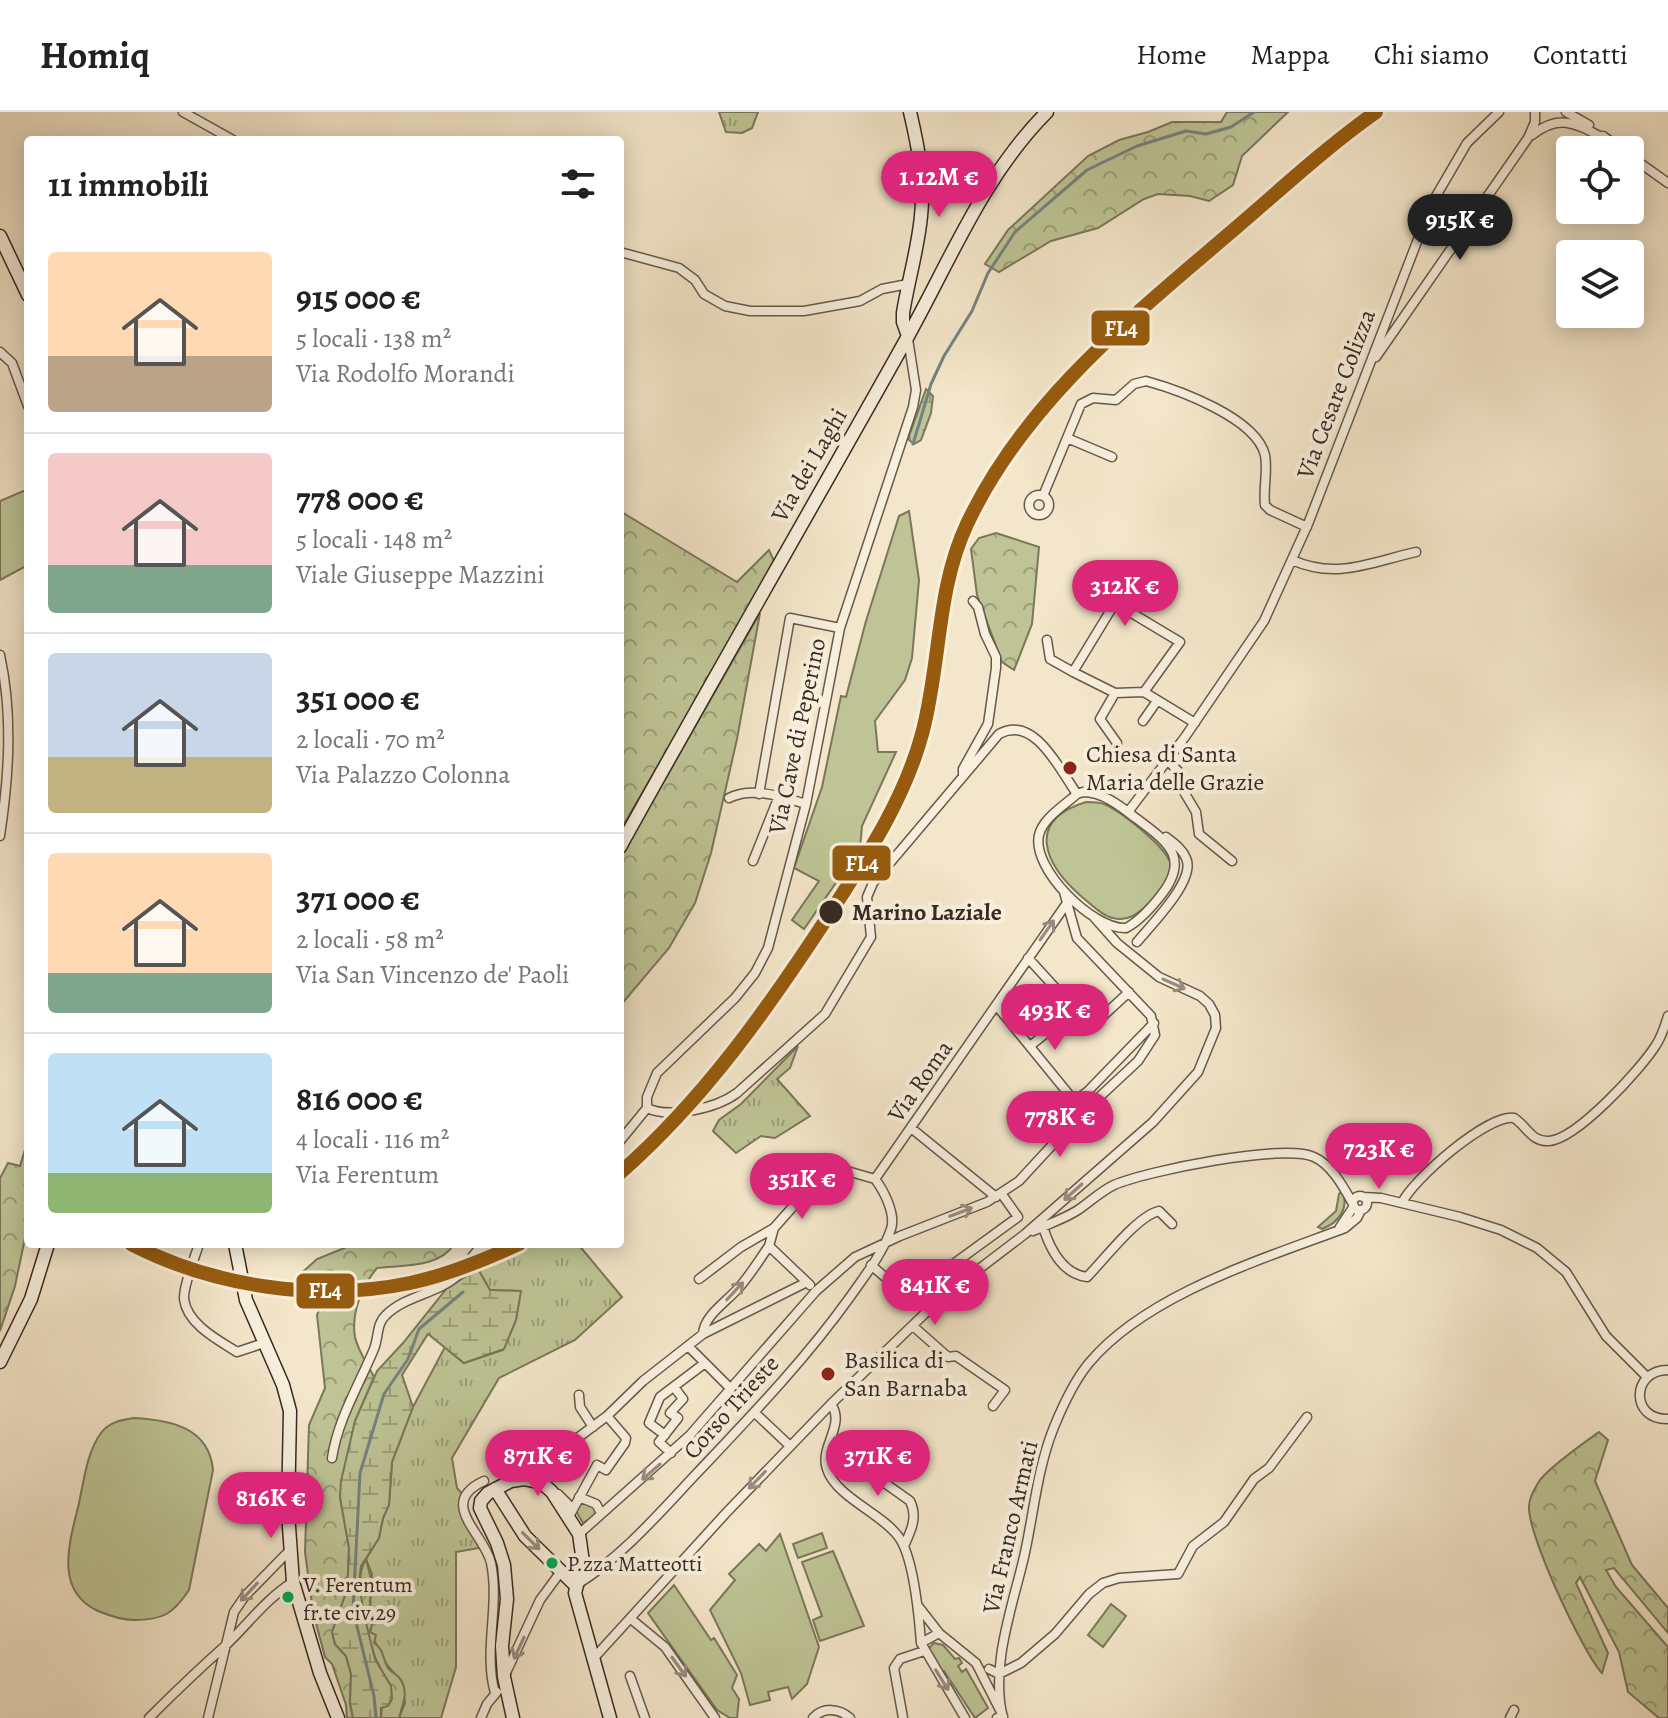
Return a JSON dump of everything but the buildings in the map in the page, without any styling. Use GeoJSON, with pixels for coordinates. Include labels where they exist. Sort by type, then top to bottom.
{"type":"FeatureCollection","features":[{"type":"Feature","properties":{"kind":"main road"},"geometry":{"type":"LineString","coordinates":[[908,336],[903,322],[922,200],[919,156],[910,112]]}},
{"type":"Feature","properties":{"kind":"main road","name":"Via dei Laghi"},"geometry":{"type":"LineString","coordinates":[[624,840],[908,336],[969,219],[998,170],[1020,140],[1047,112]]}},
{"type":"Feature","properties":{"kind":"main road"},"geometry":{"type":"LineString","coordinates":[[0,236],[24,287]]}},
{"type":"Feature","properties":{"kind":"main road"},"geometry":{"type":"LineString","coordinates":[[0,1362],[31,1299],[47,1248]]}},
{"type":"Feature","properties":{"kind":"main road"},"geometry":{"type":"LineString","coordinates":[[236,1248],[244,1295],[283,1385],[290,1411],[288,1513],[293,1582],[320,1673],[338,1718]]}},
{"type":"Feature","properties":{"kind":"main road"},"geometry":{"type":"LineString","coordinates":[[513,1718],[502,1687],[507,1599],[504,1565],[480,1508],[490,1485],[517,1479],[536,1481],[552,1492],[571,1513],[579,1534],[583,1562],[575,1593],[610,1718]]}},
{"type":"Feature","properties":{"kind":"main road"},"geometry":{"type":"LineString","coordinates":[[490,1485],[525,1536],[576,1586]]}},
{"type":"Feature","properties":{"kind":"street"},"geometry":{"type":"LineString","coordinates":[[183,112],[226,136]]}},
{"type":"Feature","properties":{"kind":"street","name":"Via Cesare Colizza"},"geometry":{"type":"LineString","coordinates":[[1130,810],[1195,723],[1264,621],[1307,527],[1422,226],[1450,169],[1474,134],[1499,112]]}},
{"type":"Feature","properties":{"kind":"street"},"geometry":{"type":"LineString","coordinates":[[1368,371],[1528,138],[1534,128],[1535,112]]}},
{"type":"Feature","properties":{"kind":"street"},"geometry":{"type":"LineString","coordinates":[[1566,112],[1602,136]]}},
{"type":"Feature","properties":{"kind":"street"},"geometry":{"type":"LineString","coordinates":[[1528,138],[1545,126],[1562,122],[1578,125],[1599,136]]}},
{"type":"Feature","properties":{"kind":"street"},"geometry":{"type":"LineString","coordinates":[[1644,166],[1668,183]]}},
{"type":"Feature","properties":{"kind":"street"},"geometry":{"type":"LineString","coordinates":[[624,253],[679,268],[695,280],[704,294],[725,306],[750,311],[804,311],[860,301],[882,289],[908,284]]}},
{"type":"Feature","properties":{"kind":"street"},"geometry":{"type":"LineString","coordinates":[[1397,291],[1398,303],[1408,310]]}},
{"type":"Feature","properties":{"kind":"street","name":"Via Cave di Peperino"},"geometry":{"type":"LineString","coordinates":[[624,1136],[647,1108],[648,1093],[657,1073],[726,1009],[749,981],[771,938],[806,804],[840,628],[913,407],[916,390],[908,336]]}},
{"type":"Feature","properties":{"kind":"street"},"geometry":{"type":"LineString","coordinates":[[0,352],[9,358],[24,396]]}},
{"type":"Feature","properties":{"kind":"street","name":"Via Cesare Colizza"},"geometry":{"type":"LineString","coordinates":[[1043,496],[1084,401],[1096,397],[1116,400],[1137,382],[1153,383],[1219,410],[1246,427],[1264,452],[1265,505],[1307,527]]}},
{"type":"Feature","properties":{"kind":"street"},"geometry":{"type":"LineString","coordinates":[[1067,438],[1112,457]]}},
{"type":"Feature","properties":{"kind":"street"},"geometry":{"type":"LineString","coordinates":[[1292,560],[1311,568],[1343,570],[1416,552]]}},
{"type":"Feature","properties":{"kind":"street"},"geometry":{"type":"LineString","coordinates":[[1073,672],[1130,577],[1118,570]]}},
{"type":"Feature","properties":{"kind":"street"},"geometry":{"type":"LineString","coordinates":[[963,776],[963,769],[988,724],[996,668],[996,657],[973,601]]}},
{"type":"Feature","properties":{"kind":"street"},"geometry":{"type":"LineString","coordinates":[[1115,603],[1180,642],[1144,692]]}},
{"type":"Feature","properties":{"kind":"street"},"geometry":{"type":"LineString","coordinates":[[759,794],[790,618],[840,628]]}},
{"type":"Feature","properties":{"kind":"street"},"geometry":{"type":"LineString","coordinates":[[1047,640],[1050,659],[1073,672],[1115,693],[1144,692],[1195,723]]}},
{"type":"Feature","properties":{"kind":"street"},"geometry":{"type":"LineString","coordinates":[[0,655],[8,718],[6,791],[0,836]]}},
{"type":"Feature","properties":{"kind":"street"},"geometry":{"type":"LineString","coordinates":[[1115,693],[1100,719],[1117,743]]}},
{"type":"Feature","properties":{"kind":"street"},"geometry":{"type":"LineString","coordinates":[[1143,721],[1157,701]]}},
{"type":"Feature","properties":{"kind":"street"},"geometry":{"type":"LineString","coordinates":[[647,1108],[658,1112],[688,1110],[723,1102],[825,1014],[871,937],[867,905],[869,890],[999,734],[1017,729],[1035,736],[1077,794]]}},
{"type":"Feature","properties":{"kind":"street"},"geometry":{"type":"LineString","coordinates":[[1167,760],[1179,772],[1184,792],[1196,812],[1199,834],[1232,861]]}},
{"type":"Feature","properties":{"kind":"street"},"geometry":{"type":"LineString","coordinates":[[0,803],[6,791]]}},
{"type":"Feature","properties":{"kind":"street"},"geometry":{"type":"LineString","coordinates":[[593,1659],[633,1621],[831,1404],[941,1298],[1025,1234],[1161,1114],[1198,1072],[1215,1034],[1215,1015],[1205,999],[1159,977],[1117,943],[1093,916],[1064,892],[1041,858],[1038,839],[1046,821],[1077,794],[1097,793],[1130,810],[1182,851],[1188,865],[1179,889],[1137,942]]}},
{"type":"Feature","properties":{"kind":"street"},"geometry":{"type":"LineString","coordinates":[[729,798],[738,794],[759,794],[806,804]]}},
{"type":"Feature","properties":{"kind":"street"},"geometry":{"type":"LineString","coordinates":[[753,861],[779,796]]}},
{"type":"Feature","properties":{"kind":"street"},"geometry":{"type":"LineString","coordinates":[[1093,916],[1117,928],[1131,925],[1162,895],[1175,873],[1172,852],[1130,810]]}},
{"type":"Feature","properties":{"kind":"street"},"geometry":{"type":"LineString","coordinates":[[579,1534],[671,1453],[767,1350],[816,1291],[855,1257],[998,1195],[1019,1181],[1079,1116],[1138,1061],[1152,1041],[1154,1023],[1151,1016],[1077,938],[1064,892]]}},
{"type":"Feature","properties":{"kind":"street","name":"Via Roma"},"geometry":{"type":"LineString","coordinates":[[875,1179],[1067,903]]}},
{"type":"Feature","properties":{"kind":"street"},"geometry":{"type":"LineString","coordinates":[[1070,918],[1080,904]]}},
{"type":"Feature","properties":{"kind":"street"},"geometry":{"type":"LineString","coordinates":[[1028,958],[1091,1027],[1129,992]]}},
{"type":"Feature","properties":{"kind":"street"},"geometry":{"type":"LineString","coordinates":[[996,1005],[1071,1097],[1079,1116]]}},
{"type":"Feature","properties":{"kind":"street"},"geometry":{"type":"LineString","coordinates":[[1030,1046],[1075,1010]]}},
{"type":"Feature","properties":{"kind":"street"},"geometry":{"type":"LineString","coordinates":[[1647,1377],[1612,1344],[1566,1272],[1545,1253],[1501,1230],[1402,1203],[1408,1190],[1447,1154],[1499,1119],[1514,1118],[1532,1136],[1547,1141],[1572,1130],[1613,1096],[1654,1048],[1668,1016]]}},
{"type":"Feature","properties":{"kind":"street"},"geometry":{"type":"LineString","coordinates":[[1071,1097],[1080,1097],[1087,1092],[1154,1023]]}},
{"type":"Feature","properties":{"kind":"street"},"geometry":{"type":"LineString","coordinates":[[871,1265],[908,1297],[1018,1217],[998,1195],[911,1128]]}},
{"type":"Feature","properties":{"kind":"street"},"geometry":{"type":"LineString","coordinates":[[1025,1234],[1070,1215],[1117,1184],[1212,1161],[1273,1155],[1309,1155],[1324,1164],[1360,1203]]}},
{"type":"Feature","properties":{"kind":"street"},"geometry":{"type":"LineString","coordinates":[[699,1279],[741,1247],[774,1228],[805,1193],[833,1171],[847,1171],[875,1179],[881,1187],[892,1225],[884,1242]]}},
{"type":"Feature","properties":{"kind":"street","name":"Via Franco Armati"},"geometry":{"type":"LineString","coordinates":[[1001,1717],[999,1674],[1038,1476],[1053,1429],[1087,1364],[1111,1340],[1166,1303],[1203,1283],[1337,1231],[1360,1203],[1377,1197],[1402,1203]]}},
{"type":"Feature","properties":{"kind":"street"},"geometry":{"type":"LineString","coordinates":[[1043,1227],[1060,1262],[1075,1275],[1087,1277],[1135,1227],[1154,1212],[1163,1213],[1172,1224]]}},
{"type":"Feature","properties":{"kind":"street"},"geometry":{"type":"LineString","coordinates":[[892,1225],[900,1236]]}},
{"type":"Feature","properties":{"kind":"street"},"geometry":{"type":"LineString","coordinates":[[703,1334],[703,1328],[713,1313],[740,1287],[769,1246],[774,1228]]}},
{"type":"Feature","properties":{"kind":"street","name":"Corso Trieste"},"geometry":{"type":"LineString","coordinates":[[576,1586],[607,1565],[638,1536],[755,1413],[824,1333],[884,1242]]}},
{"type":"Feature","properties":{"kind":"street"},"geometry":{"type":"LineString","coordinates":[[769,1246],[816,1291]]}},
{"type":"Feature","properties":{"kind":"street"},"geometry":{"type":"LineString","coordinates":[[198,1248],[184,1298],[190,1316],[237,1352],[264,1343]]}},
{"type":"Feature","properties":{"kind":"street"},"geometry":{"type":"LineString","coordinates":[[332,1458],[350,1400],[376,1346],[379,1323],[405,1302],[455,1278],[481,1248]]}},
{"type":"Feature","properties":{"kind":"street"},"geometry":{"type":"LineString","coordinates":[[607,1416],[626,1441],[606,1470],[597,1465],[571,1513],[538,1477],[536,1471],[547,1460],[607,1416],[643,1381],[703,1334],[807,1282]]}},
{"type":"Feature","properties":{"kind":"street"},"geometry":{"type":"LineString","coordinates":[[913,1326],[948,1357],[956,1356],[1005,1390],[993,1406]]}},
{"type":"Feature","properties":{"kind":"street"},"geometry":{"type":"LineString","coordinates":[[689,1347],[730,1388]]}},
{"type":"Feature","properties":{"kind":"street"},"geometry":{"type":"LineString","coordinates":[[665,1435],[649,1423],[660,1397],[705,1363]]}},
{"type":"Feature","properties":{"kind":"street"},"geometry":{"type":"LineString","coordinates":[[1668,1370],[1659,1370],[1647,1377],[1640,1390],[1642,1405],[1652,1416],[1668,1421]]}},
{"type":"Feature","properties":{"kind":"street"},"geometry":{"type":"LineString","coordinates":[[671,1453],[659,1442],[678,1418],[670,1413],[683,1399],[674,1387]]}},
{"type":"Feature","properties":{"kind":"street"},"geometry":{"type":"LineString","coordinates":[[579,1395],[580,1407],[593,1427]]}},
{"type":"Feature","properties":{"kind":"street"},"geometry":{"type":"LineString","coordinates":[[831,1404],[836,1419],[827,1451],[826,1463],[830,1475],[898,1535],[904,1546],[918,1606],[922,1647],[965,1718]]}},
{"type":"Feature","properties":{"kind":"street"},"geometry":{"type":"LineString","coordinates":[[755,1413],[790,1446]]}},
{"type":"Feature","properties":{"kind":"street"},"geometry":{"type":"LineString","coordinates":[[918,1606],[939,1633],[976,1663],[999,1674],[1021,1663],[1055,1634],[1089,1594],[1103,1583],[1119,1578],[1178,1574],[1193,1546],[1224,1522],[1254,1479],[1269,1468],[1307,1417]]}},
{"type":"Feature","properties":{"kind":"street"},"geometry":{"type":"LineString","coordinates":[[830,1475],[844,1450],[849,1449],[858,1464],[910,1501],[913,1525],[904,1546]]}},
{"type":"Feature","properties":{"kind":"street"},"geometry":{"type":"LineString","coordinates":[[579,1497],[596,1504],[601,1513]]}},
{"type":"Feature","properties":{"kind":"street"},"geometry":{"type":"LineString","coordinates":[[208,1718],[236,1608],[290,1550]]}},
{"type":"Feature","properties":{"kind":"street"},"geometry":{"type":"LineString","coordinates":[[481,1718],[502,1687],[540,1600],[562,1570]]}},
{"type":"Feature","properties":{"kind":"street"},"geometry":{"type":"LineString","coordinates":[[149,1718],[274,1594],[293,1582]]}},
{"type":"Feature","properties":{"kind":"street"},"geometry":{"type":"LineString","coordinates":[[633,1621],[665,1647],[715,1718]]}},
{"type":"Feature","properties":{"kind":"street"},"geometry":{"type":"LineString","coordinates":[[903,1718],[894,1668],[900,1659],[939,1633]]}},
{"type":"Feature","properties":{"kind":"street"},"geometry":{"type":"LineString","coordinates":[[989,1669],[996,1666],[1002,1657]]}},
{"type":"Feature","properties":{"kind":"street"},"geometry":{"type":"LineString","coordinates":[[976,1663],[1001,1717]]}},
{"type":"Feature","properties":{"kind":"street"},"geometry":{"type":"LineString","coordinates":[[630,1676],[645,1718]]}},
{"type":"Feature","properties":{"kind":"street"},"geometry":{"type":"LineString","coordinates":[[813,1718],[832,1710],[850,1718]]}},
{"type":"Feature","properties":{"kind":"green space"},"geometry":{"type":"Polygon","coordinates":[[[719,112],[758,112],[752,128],[742,133],[726,132],[719,112]]]}},
{"type":"Feature","properties":{"kind":"green space"},"geometry":{"type":"Polygon","coordinates":[[[1227,112],[1288,112],[1242,156],[1233,185],[1209,201],[1158,194],[1144,199],[1098,228],[1051,241],[999,272],[985,264],[1008,230],[1088,156],[1119,140],[1172,122],[1221,122],[1227,112]]]}},
{"type":"Feature","properties":{"kind":"green space"},"geometry":{"type":"Polygon","coordinates":[[[926,389],[933,396],[931,413],[921,440],[914,444],[908,439],[926,389]]]}},
{"type":"Feature","properties":{"kind":"green space"},"geometry":{"type":"Polygon","coordinates":[[[24,491],[24,567],[0,580],[0,501],[24,491]]]}},
{"type":"Feature","properties":{"kind":"green space"},"geometry":{"type":"Polygon","coordinates":[[[909,511],[919,580],[912,658],[905,680],[875,721],[878,752],[896,752],[862,826],[860,848],[804,929],[792,920],[819,881],[794,868],[822,787],[841,696],[846,697],[899,516],[909,511]]]}},
{"type":"Feature","properties":{"kind":"green space"},"geometry":{"type":"Polygon","coordinates":[[[624,513],[737,582],[769,550],[774,561],[624,824],[624,513]]]}},
{"type":"Feature","properties":{"kind":"green space"},"geometry":{"type":"Polygon","coordinates":[[[996,533],[1039,547],[1032,624],[1014,670],[1002,662],[977,595],[971,549],[979,538],[996,533]]]}},
{"type":"Feature","properties":{"kind":"green space"},"geometry":{"type":"Polygon","coordinates":[[[760,613],[737,739],[711,853],[695,903],[669,948],[624,1001],[624,851],[760,613]]]}},
{"type":"Feature","properties":{"kind":"green space"},"geometry":{"type":"Polygon","coordinates":[[[1086,802],[1104,804],[1121,814],[1153,840],[1171,866],[1162,889],[1139,912],[1129,917],[1113,918],[1099,911],[1069,885],[1051,858],[1047,845],[1048,832],[1054,820],[1086,802]]]}},
{"type":"Feature","properties":{"kind":"green space"},"geometry":{"type":"Polygon","coordinates":[[[798,1046],[790,1068],[777,1079],[810,1116],[775,1138],[761,1136],[736,1153],[713,1131],[719,1120],[741,1104],[798,1046]]]}},
{"type":"Feature","properties":{"kind":"green space"},"geometry":{"type":"Polygon","coordinates":[[[24,1153],[24,1243],[15,1286],[0,1331],[0,1178],[8,1163],[20,1166],[24,1153]]]}},
{"type":"Feature","properties":{"kind":"green space"},"geometry":{"type":"Polygon","coordinates":[[[1342,1191],[1344,1203],[1341,1214],[1328,1226],[1318,1227],[1336,1211],[1342,1191]]]}},
{"type":"Feature","properties":{"kind":"green space"},"geometry":{"type":"Polygon","coordinates":[[[344,1248],[451,1248],[430,1261],[377,1268],[362,1291],[356,1309],[355,1337],[374,1377],[355,1421],[340,1497],[349,1548],[348,1574],[346,1593],[332,1632],[335,1644],[346,1656],[351,1674],[353,1718],[347,1718],[346,1705],[332,1664],[325,1657],[313,1612],[305,1552],[309,1425],[325,1388],[317,1315],[325,1294],[296,1278],[317,1259],[344,1248]]]}},
{"type":"Feature","properties":{"kind":"green space"},"geometry":{"type":"Polygon","coordinates":[[[521,1248],[581,1248],[622,1297],[575,1340],[499,1378],[452,1458],[457,1488],[464,1496],[461,1508],[484,1547],[456,1552],[456,1667],[441,1718],[399,1718],[405,1703],[402,1682],[387,1665],[370,1632],[374,1616],[370,1609],[372,1574],[366,1559],[379,1538],[389,1505],[392,1462],[413,1407],[445,1347],[464,1363],[503,1350],[516,1320],[520,1291],[490,1290],[478,1269],[521,1248]]]}},
{"type":"Feature","properties":{"kind":"green space"},"geometry":{"type":"Polygon","coordinates":[[[478,1269],[490,1290],[521,1291],[516,1320],[504,1349],[464,1363],[428,1334],[402,1375],[413,1407],[392,1462],[389,1505],[379,1538],[361,1566],[359,1582],[375,1659],[391,1686],[392,1699],[388,1706],[381,1708],[381,1718],[353,1718],[351,1674],[346,1656],[335,1644],[332,1632],[346,1593],[349,1548],[340,1497],[355,1421],[377,1371],[447,1288],[478,1269]]]}},
{"type":"Feature","properties":{"kind":"green space"},"geometry":{"type":"Polygon","coordinates":[[[134,1418],[174,1424],[196,1435],[210,1456],[213,1470],[189,1590],[178,1605],[166,1614],[153,1619],[134,1620],[107,1615],[84,1602],[75,1591],[68,1563],[92,1449],[108,1426],[134,1418]]]}},
{"type":"Feature","properties":{"kind":"green space"},"geometry":{"type":"Polygon","coordinates":[[[1599,1432],[1608,1440],[1595,1481],[1632,1565],[1668,1608],[1668,1633],[1614,1568],[1606,1570],[1616,1587],[1668,1647],[1668,1718],[1659,1718],[1628,1692],[1619,1652],[1580,1577],[1576,1583],[1608,1653],[1602,1673],[1593,1661],[1546,1566],[1531,1520],[1530,1500],[1542,1477],[1599,1432]]]}},
{"type":"Feature","properties":{"kind":"green space"},"geometry":{"type":"Polygon","coordinates":[[[582,1499],[597,1510],[593,1517],[583,1523],[576,1511],[582,1499]]]}},
{"type":"Feature","properties":{"kind":"green space"},"geometry":{"type":"Polygon","coordinates":[[[822,1533],[827,1548],[798,1558],[793,1544],[822,1533]]]}},
{"type":"Feature","properties":{"kind":"green space"},"geometry":{"type":"Polygon","coordinates":[[[780,1534],[819,1647],[807,1684],[792,1699],[788,1687],[768,1692],[770,1700],[750,1705],[741,1673],[710,1610],[735,1580],[729,1574],[759,1544],[766,1551],[780,1534]]]}},
{"type":"Feature","properties":{"kind":"green space"},"geometry":{"type":"Polygon","coordinates":[[[833,1551],[864,1626],[820,1641],[813,1620],[822,1616],[802,1562],[833,1551]]]}},
{"type":"Feature","properties":{"kind":"green space"},"geometry":{"type":"Polygon","coordinates":[[[366,1559],[371,1579],[376,1583],[370,1599],[374,1615],[370,1632],[376,1635],[374,1643],[388,1668],[401,1680],[404,1699],[399,1718],[381,1718],[382,1674],[368,1635],[360,1593],[366,1559]]]}},
{"type":"Feature","properties":{"kind":"green space"},"geometry":{"type":"Polygon","coordinates":[[[674,1585],[737,1675],[732,1688],[739,1699],[737,1718],[730,1718],[717,1710],[648,1613],[674,1585]]]}},
{"type":"Feature","properties":{"kind":"green space"},"geometry":{"type":"Polygon","coordinates":[[[1111,1604],[1126,1616],[1103,1647],[1088,1635],[1111,1604]]]}},
{"type":"Feature","properties":{"kind":"green space"},"geometry":{"type":"Polygon","coordinates":[[[934,1643],[943,1645],[955,1659],[959,1658],[962,1663],[958,1666],[962,1672],[966,1669],[988,1708],[975,1718],[944,1671],[940,1673],[928,1649],[934,1643]]]}},
{"type":"Feature","properties":{"kind":"waterway"},"geometry":{"type":"LineString","coordinates":[[913,444],[931,384],[944,356],[972,311],[988,273],[1015,232],[1087,170],[1137,146],[1186,131],[1206,134],[1231,127],[1254,112]]}},
{"type":"Feature","properties":{"kind":"waterway"},"geometry":{"type":"LineString","coordinates":[[376,1718],[374,1696],[353,1610],[360,1473],[384,1394],[408,1359],[419,1329],[463,1292]]}},
{"type":"Feature","properties":{"kind":"transit line","name":"FL4"},"geometry":{"type":"LineString","coordinates":[[624,1169],[679,1115],[732,1053],[804,953],[882,829],[905,783],[922,734],[944,601],[957,549],[991,480],[1019,439],[1083,364],[1119,330],[1302,170],[1376,112]]}},
{"type":"Feature","properties":{"kind":"transit line","name":"FL4"},"geometry":{"type":"LineString","coordinates":[[140,1248],[197,1271],[232,1280],[268,1287],[340,1291],[375,1289],[424,1280],[509,1248]]}},
{"type":"Feature","properties":{"kind":"place","name":"Chiesa di Santa Maria delle Grazie"},"geometry":{"type":"Point","coordinates":[1070,768]}},
{"type":"Feature","properties":{"kind":"place","name":"Marino Laziale"},"geometry":{"type":"Point","coordinates":[831,912]}},
{"type":"Feature","properties":{"kind":"place","name":"Basilica di San Barnaba"},"geometry":{"type":"Point","coordinates":[828,1374]}},
{"type":"Feature","properties":{"kind":"place","name":"P.zza Matteotti"},"geometry":{"type":"Point","coordinates":[552,1563]}},
{"type":"Feature","properties":{"kind":"place","name":"V. Ferentum fr.te civ.29"},"geometry":{"type":"Point","coordinates":[288,1597]}}]}
